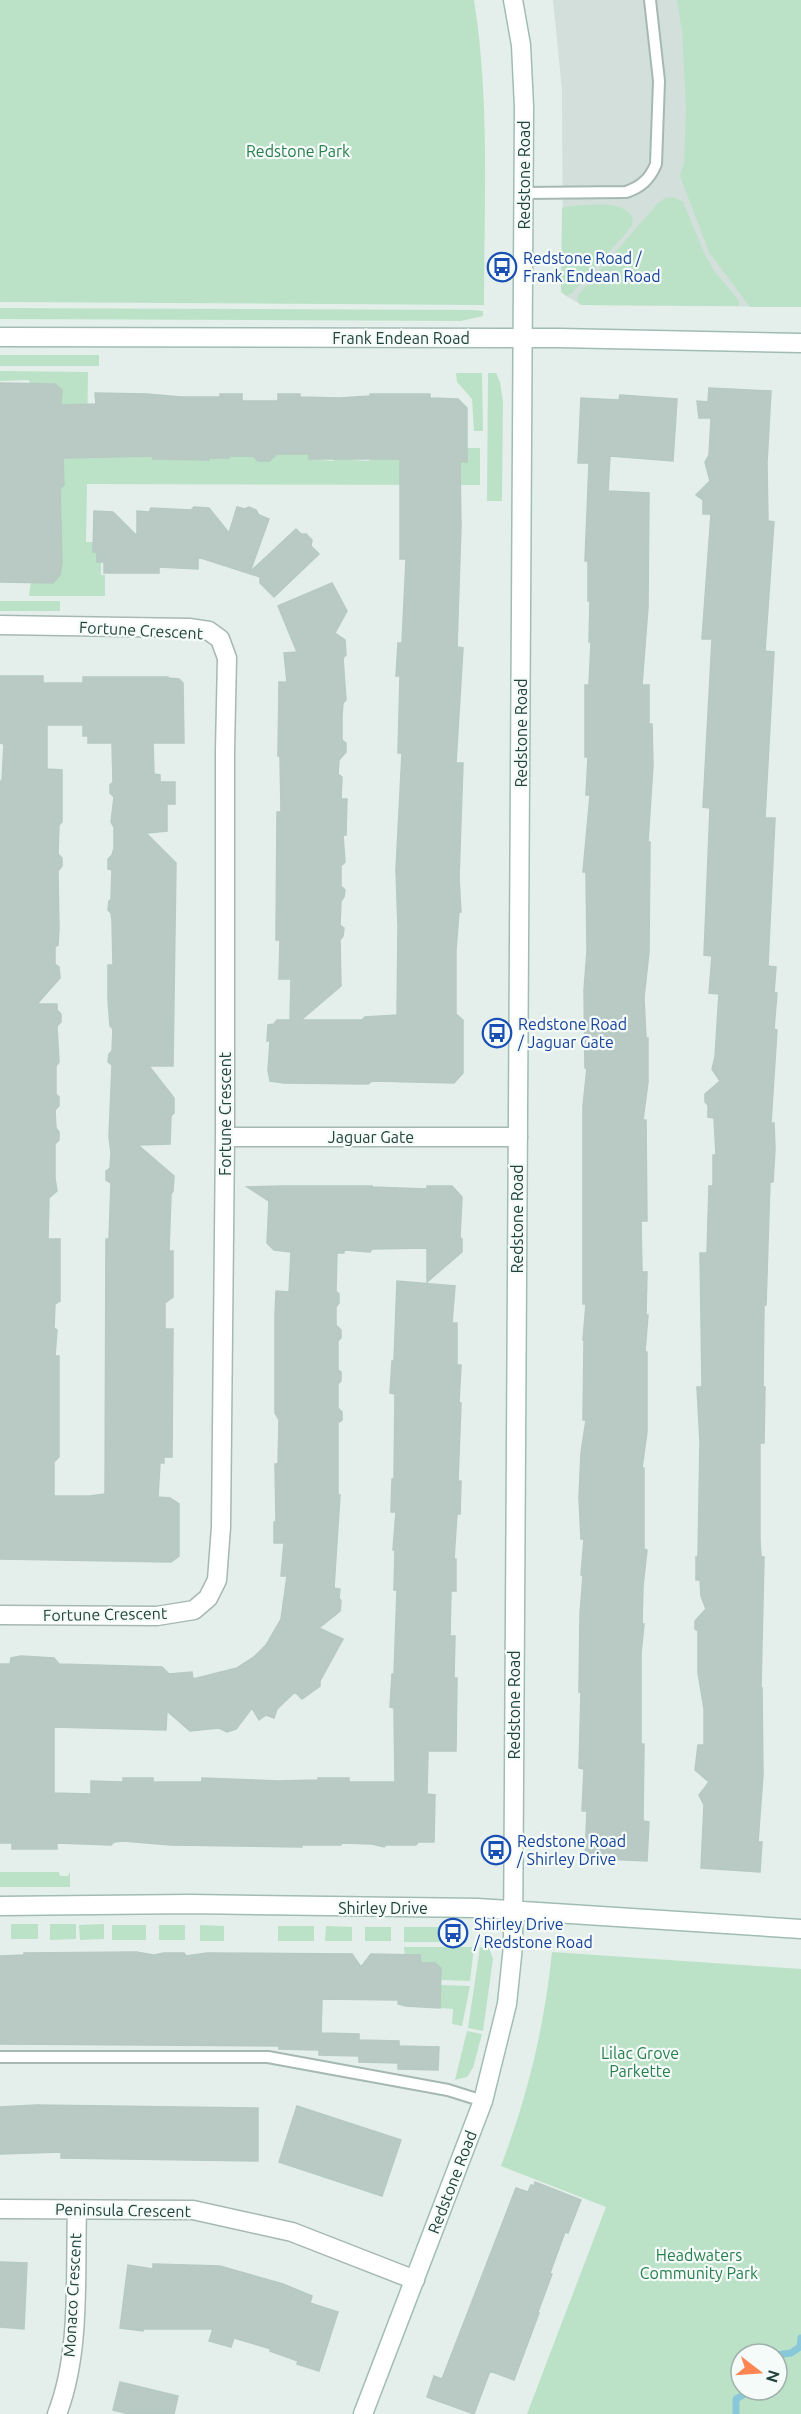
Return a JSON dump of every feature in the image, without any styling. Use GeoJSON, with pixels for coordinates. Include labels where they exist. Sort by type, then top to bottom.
{"type":"FeatureCollection","features":[{"type":"Feature","properties":{"kind":"street","name":"Redstone Road"},"geometry":{"type":"LineString","coordinates":[[363,2414],[483,2101],[507,2004],[514,1911],[524,107],[521,45],[513,0]]}},
{"type":"Feature","properties":{"kind":"street","name":"Frank Endean Road"},"geometry":{"type":"LineString","coordinates":[[0,337],[523,339],[801,343]]}},
{"type":"Feature","properties":{"kind":"street","name":"Fortune Crescent"},"geometry":{"type":"LineString","coordinates":[[0,625],[189,628],[209,631],[220,639],[227,658],[221,1527],[217,1580],[208,1598],[194,1610],[158,1616],[0,1615]]}},
{"type":"Feature","properties":{"kind":"street","name":"Jaguar Gate"},"geometry":{"type":"LineString","coordinates":[[225,1137],[518,1137]]}},
{"type":"Feature","properties":{"kind":"street","name":"Shirley Drive"},"geometry":{"type":"LineString","coordinates":[[0,1906],[190,1904],[514,1911],[801,1929]]}},
{"type":"Feature","properties":{"kind":"street","name":"Peninsula Crescent"},"geometry":{"type":"LineString","coordinates":[[0,2209],[193,2210],[292,2232],[415,2280]]}},
{"type":"Feature","properties":{"kind":"street","name":"Monaco Crescent"},"geometry":{"type":"LineString","coordinates":[[57,2414],[62,2401],[73,2336],[76,2210]]}},
{"type":"Feature","properties":{"kind":"lane"},"geometry":{"type":"LineString","coordinates":[[524,193],[626,192],[637,189],[651,174],[656,164],[658,81],[651,0]]}},
{"type":"Feature","properties":{"kind":"lane"},"geometry":{"type":"LineString","coordinates":[[0,2057],[268,2057],[448,2091],[483,2101]]}},
{"type":"Feature","properties":{"kind":"shaded area"},"geometry":{"type":"Polygon","coordinates":[[[553,0],[801,0],[801,307],[581,305],[563,294],[562,90],[553,0]]]}},
{"type":"Feature","properties":{"kind":"green space","name":"Redstone Park"},"geometry":{"type":"Polygon","coordinates":[[[0,0],[474,0],[484,114],[484,305],[0,302],[0,0]]]}},
{"type":"Feature","properties":{"kind":"green space"},"geometry":{"type":"Polygon","coordinates":[[[677,0],[801,0],[801,307],[750,307],[709,252],[680,176],[684,163],[686,108],[682,31],[677,0]]]}},
{"type":"Feature","properties":{"kind":"green space"},"geometry":{"type":"Polygon","coordinates":[[[673,197],[683,202],[704,253],[715,272],[739,301],[739,306],[581,305],[577,299],[579,294],[658,203],[665,198],[673,197]]]}},
{"type":"Feature","properties":{"kind":"green space"},"geometry":{"type":"Polygon","coordinates":[[[614,206],[628,212],[633,219],[626,233],[567,296],[561,292],[562,208],[614,206]]]}},
{"type":"Feature","properties":{"kind":"green space"},"geometry":{"type":"Polygon","coordinates":[[[0,308],[472,310],[483,311],[483,316],[461,321],[0,319],[0,308]]]}},
{"type":"Feature","properties":{"kind":"green space"},"geometry":{"type":"Polygon","coordinates":[[[0,355],[99,355],[99,366],[0,366],[0,355]]]}},
{"type":"Feature","properties":{"kind":"green space"},"geometry":{"type":"Polygon","coordinates":[[[0,371],[88,372],[87,452],[91,458],[152,454],[153,457],[209,460],[210,455],[217,458],[229,458],[229,456],[242,456],[254,450],[254,457],[258,461],[272,450],[309,450],[309,459],[333,461],[335,449],[353,460],[369,461],[375,457],[391,454],[433,462],[466,462],[467,448],[480,448],[480,485],[87,484],[86,542],[94,542],[93,552],[97,552],[101,562],[101,575],[105,575],[105,596],[29,596],[31,581],[62,562],[62,546],[52,545],[61,527],[61,519],[0,452],[63,423],[64,405],[61,405],[62,394],[57,394],[55,384],[45,383],[42,386],[30,384],[29,380],[0,381],[0,371]]]}},
{"type":"Feature","properties":{"kind":"green space"},"geometry":{"type":"Polygon","coordinates":[[[456,373],[482,373],[483,431],[474,431],[472,399],[457,382],[456,373]]]}},
{"type":"Feature","properties":{"kind":"green space"},"geometry":{"type":"Polygon","coordinates":[[[488,373],[496,373],[503,401],[502,501],[487,501],[488,373]]]}},
{"type":"Feature","properties":{"kind":"green space"},"geometry":{"type":"Polygon","coordinates":[[[0,601],[60,601],[60,611],[0,611],[0,601]]]}},
{"type":"Feature","properties":{"kind":"green space"},"geometry":{"type":"Polygon","coordinates":[[[0,1872],[59,1872],[60,1876],[68,1876],[70,1872],[70,1887],[0,1887],[0,1872]]]}},
{"type":"Feature","properties":{"kind":"green space"},"geometry":{"type":"Polygon","coordinates":[[[11,1924],[38,1924],[38,1939],[11,1939],[11,1924]]]}},
{"type":"Feature","properties":{"kind":"green space"},"geometry":{"type":"Polygon","coordinates":[[[50,1924],[76,1924],[76,1939],[50,1940],[50,1924]]]}},
{"type":"Feature","properties":{"kind":"green space"},"geometry":{"type":"Polygon","coordinates":[[[104,1924],[104,1939],[80,1940],[79,1925],[104,1924]]]}},
{"type":"Feature","properties":{"kind":"green space"},"geometry":{"type":"Polygon","coordinates":[[[112,1925],[146,1925],[146,1940],[112,1940],[112,1925]]]}},
{"type":"Feature","properties":{"kind":"green space"},"geometry":{"type":"Polygon","coordinates":[[[159,1925],[185,1925],[185,1940],[159,1940],[159,1925]]]}},
{"type":"Feature","properties":{"kind":"green space"},"geometry":{"type":"Polygon","coordinates":[[[200,1925],[224,1926],[224,1941],[200,1941],[200,1925]]]}},
{"type":"Feature","properties":{"kind":"green space"},"geometry":{"type":"Polygon","coordinates":[[[278,1926],[314,1926],[314,1941],[278,1941],[278,1926]]]}},
{"type":"Feature","properties":{"kind":"green space"},"geometry":{"type":"Polygon","coordinates":[[[326,1926],[352,1927],[352,1941],[325,1941],[326,1926]]]}},
{"type":"Feature","properties":{"kind":"green space"},"geometry":{"type":"Polygon","coordinates":[[[365,1927],[391,1927],[391,1941],[365,1941],[365,1927]]]}},
{"type":"Feature","properties":{"kind":"green space"},"geometry":{"type":"Polygon","coordinates":[[[404,1927],[448,1927],[447,1942],[404,1942],[404,1927]]]}},
{"type":"Feature","properties":{"kind":"green space"},"geometry":{"type":"Polygon","coordinates":[[[404,1947],[474,1947],[470,1981],[441,1980],[441,1968],[431,1963],[421,1963],[420,1955],[405,1957],[404,1947]]]}},
{"type":"Feature","properties":{"kind":"green space"},"geometry":{"type":"Polygon","coordinates":[[[480,1947],[489,1948],[493,1959],[483,2031],[468,2028],[480,1947]]]}},
{"type":"Feature","properties":{"kind":"green space"},"geometry":{"type":"Polygon","coordinates":[[[552,1952],[801,1969],[801,2414],[527,2414],[606,2207],[501,2166],[534,2061],[552,1952]]]}},
{"type":"Feature","properties":{"kind":"green space"},"geometry":{"type":"Polygon","coordinates":[[[440,1985],[470,1986],[462,2026],[452,2024],[453,2009],[440,2008],[440,1985]]]}},
{"type":"Feature","properties":{"kind":"green space"},"geometry":{"type":"Polygon","coordinates":[[[467,2031],[482,2034],[473,2068],[467,2077],[455,2080],[467,2031]]]}},
{"type":"Feature","properties":{"kind":"building"},"geometry":{"type":"Polygon","coordinates":[[[0,383],[55,384],[62,390],[61,405],[96,404],[95,393],[181,397],[220,397],[220,394],[242,394],[242,401],[278,401],[278,394],[340,398],[370,396],[370,394],[430,394],[430,398],[458,399],[467,408],[467,462],[460,462],[461,526],[457,647],[463,648],[456,763],[463,763],[459,878],[461,912],[459,912],[456,950],[456,1014],[463,1020],[463,1073],[454,1083],[372,1081],[368,1084],[284,1083],[270,1081],[268,1070],[270,1041],[267,1041],[268,1025],[274,1024],[277,1020],[290,1020],[291,979],[279,979],[280,940],[276,940],[277,812],[281,812],[280,756],[278,756],[279,682],[287,682],[284,653],[297,652],[278,606],[332,583],[347,611],[335,633],[345,640],[346,655],[343,658],[346,700],[343,703],[342,740],[346,743],[346,752],[339,760],[338,774],[342,777],[341,799],[347,799],[346,835],[343,835],[345,862],[341,866],[341,886],[345,890],[341,901],[340,925],[344,928],[340,940],[341,986],[301,1020],[362,1020],[365,1017],[397,1015],[396,870],[402,753],[398,753],[400,676],[396,676],[398,643],[402,643],[406,559],[400,559],[400,459],[309,459],[309,454],[277,454],[269,461],[258,461],[253,456],[229,456],[229,458],[209,458],[209,460],[153,459],[153,456],[63,458],[64,485],[60,489],[62,562],[60,575],[53,583],[0,582],[0,383]]]}},
{"type":"Feature","properties":{"kind":"building"},"geometry":{"type":"Polygon","coordinates":[[[709,388],[771,391],[767,463],[768,521],[774,522],[765,651],[774,652],[765,818],[775,818],[768,966],[776,967],[774,993],[777,993],[774,1029],[777,1030],[771,1123],[774,1123],[775,1149],[773,1182],[770,1182],[766,1305],[764,1305],[764,1443],[760,1443],[760,1540],[761,1557],[764,1557],[761,1688],[763,1775],[758,1842],[762,1842],[760,1872],[701,1868],[704,1805],[699,1795],[709,1782],[695,1770],[698,1745],[704,1745],[704,1709],[698,1673],[698,1631],[695,1629],[695,1621],[706,1609],[701,1596],[700,1580],[696,1580],[700,1442],[697,1387],[702,1387],[700,1253],[707,1253],[709,1186],[713,1186],[713,1155],[716,1155],[714,1118],[708,1117],[705,1094],[720,1081],[712,1069],[715,1057],[719,994],[709,993],[712,956],[704,955],[710,808],[703,807],[712,639],[702,639],[711,514],[703,514],[703,500],[696,495],[710,481],[705,462],[709,455],[711,418],[699,418],[697,401],[708,402],[709,388]]]}},
{"type":"Feature","properties":{"kind":"building"},"geometry":{"type":"Polygon","coordinates":[[[620,395],[677,399],[673,461],[610,456],[608,491],[649,493],[648,607],[642,685],[649,685],[649,724],[652,724],[653,765],[648,842],[650,842],[649,952],[644,998],[646,1038],[648,1038],[648,1082],[643,1120],[646,1120],[647,1221],[641,1221],[642,1272],[647,1272],[646,1315],[648,1315],[645,1352],[647,1352],[647,1432],[642,1468],[644,1468],[644,1549],[647,1550],[643,1586],[642,1624],[644,1624],[641,1654],[641,1744],[644,1744],[643,1821],[649,1822],[647,1861],[585,1858],[587,1811],[582,1811],[584,1769],[579,1768],[580,1614],[584,1539],[581,1539],[579,1498],[581,1453],[586,1420],[583,1420],[583,1340],[586,1304],[583,1304],[583,1106],[587,1068],[585,1068],[584,990],[587,951],[586,872],[583,872],[590,795],[586,795],[588,757],[585,757],[585,685],[589,685],[591,642],[589,642],[588,561],[585,561],[589,463],[578,463],[581,398],[619,400],[620,395]]]}},
{"type":"Feature","properties":{"kind":"building"},"geometry":{"type":"Polygon","coordinates":[[[194,507],[209,508],[229,533],[237,507],[245,509],[249,507],[269,519],[250,572],[296,529],[312,540],[311,546],[319,554],[274,597],[260,583],[260,577],[198,557],[198,569],[159,567],[159,573],[104,573],[104,562],[97,562],[97,552],[93,552],[94,511],[113,512],[137,536],[137,511],[149,512],[151,508],[191,510],[194,507]]]}},
{"type":"Feature","properties":{"kind":"building"},"geometry":{"type":"Polygon","coordinates":[[[0,676],[43,676],[43,683],[83,683],[83,677],[168,677],[179,679],[183,683],[184,743],[153,743],[154,774],[160,775],[160,782],[175,782],[175,804],[167,804],[167,831],[146,833],[176,863],[173,1066],[149,1066],[174,1098],[174,1113],[171,1116],[170,1144],[138,1145],[174,1176],[169,1251],[173,1251],[173,1297],[165,1303],[165,1329],[173,1329],[172,1457],[164,1457],[164,1463],[160,1463],[158,1497],[170,1498],[179,1504],[179,1556],[171,1562],[0,1559],[0,781],[2,781],[4,744],[0,743],[0,676]],[[47,725],[47,769],[62,770],[62,822],[59,825],[58,854],[62,858],[62,866],[58,871],[59,929],[58,945],[55,947],[55,964],[59,967],[60,978],[37,1004],[57,1004],[57,1010],[61,1014],[61,1022],[57,1026],[59,1062],[56,1066],[56,1094],[59,1097],[59,1106],[55,1110],[56,1128],[59,1132],[59,1140],[55,1144],[57,1191],[49,1198],[48,1239],[60,1239],[60,1301],[55,1304],[54,1328],[57,1330],[55,1356],[59,1356],[59,1457],[54,1462],[54,1496],[105,1494],[106,1239],[109,1239],[111,1183],[106,1180],[106,1171],[110,1168],[111,1153],[109,1137],[112,1065],[108,1062],[112,1051],[113,1029],[110,1026],[108,999],[108,965],[113,965],[112,921],[108,910],[111,899],[112,870],[108,869],[108,859],[114,848],[114,827],[111,822],[114,797],[110,793],[110,785],[113,782],[112,743],[88,743],[88,736],[83,736],[83,725],[47,725]]]}},
{"type":"Feature","properties":{"kind":"building"},"geometry":{"type":"Polygon","coordinates":[[[372,1186],[427,1189],[427,1186],[452,1186],[462,1197],[460,1237],[462,1252],[427,1282],[427,1248],[372,1249],[370,1252],[344,1250],[344,1253],[337,1253],[336,1291],[339,1294],[339,1303],[336,1307],[336,1325],[341,1330],[341,1338],[338,1341],[338,1370],[341,1372],[341,1381],[338,1384],[338,1408],[342,1412],[342,1420],[338,1423],[338,1495],[340,1495],[334,1588],[340,1589],[341,1601],[340,1611],[319,1628],[343,1639],[320,1681],[320,1686],[302,1699],[295,1692],[277,1709],[274,1718],[266,1715],[259,1720],[252,1708],[236,1729],[227,1732],[219,1728],[190,1731],[167,1711],[166,1730],[54,1727],[54,1793],[91,1794],[91,1781],[123,1782],[123,1778],[153,1778],[153,1782],[202,1782],[202,1778],[279,1781],[349,1778],[349,1782],[395,1782],[394,1708],[390,1707],[392,1674],[394,1674],[397,1590],[394,1590],[395,1550],[393,1550],[396,1512],[391,1512],[392,1479],[394,1479],[395,1394],[390,1393],[392,1361],[394,1361],[397,1281],[455,1286],[452,1323],[457,1323],[457,1365],[461,1365],[458,1481],[461,1481],[460,1514],[457,1514],[454,1559],[456,1559],[456,1591],[451,1591],[450,1636],[455,1636],[456,1751],[428,1751],[427,1794],[435,1795],[434,1842],[384,1847],[372,1844],[341,1843],[341,1845],[302,1845],[302,1847],[171,1845],[123,1841],[114,1842],[111,1845],[57,1843],[57,1849],[12,1849],[12,1843],[0,1843],[0,1664],[10,1664],[11,1658],[21,1656],[54,1658],[59,1664],[162,1667],[169,1674],[192,1672],[193,1679],[237,1668],[254,1657],[266,1645],[281,1619],[287,1576],[281,1576],[284,1543],[274,1543],[275,1464],[278,1464],[279,1420],[275,1413],[275,1317],[276,1291],[289,1292],[291,1252],[274,1250],[267,1243],[269,1201],[247,1187],[372,1186]]]}},
{"type":"Feature","properties":{"kind":"building"},"geometry":{"type":"Polygon","coordinates":[[[136,1952],[154,1955],[184,1953],[186,1956],[207,1953],[352,1954],[361,1967],[371,1954],[420,1955],[421,1963],[435,1963],[441,1968],[440,2008],[406,2006],[398,2004],[398,2000],[322,1999],[321,2033],[359,2034],[359,2040],[399,2041],[399,2046],[439,2047],[438,2070],[398,2069],[398,2063],[359,2062],[359,2056],[319,2055],[319,2050],[279,2049],[279,2046],[0,2044],[0,1956],[24,1955],[24,1953],[136,1952]]]}},
{"type":"Feature","properties":{"kind":"building"},"geometry":{"type":"Polygon","coordinates":[[[36,2105],[258,2108],[258,2161],[61,2158],[61,2152],[0,2154],[0,2107],[36,2105]]]}},
{"type":"Feature","properties":{"kind":"building"},"geometry":{"type":"Polygon","coordinates":[[[297,2106],[401,2140],[382,2196],[279,2162],[297,2106]]]}},
{"type":"Feature","properties":{"kind":"building"},"geometry":{"type":"Polygon","coordinates":[[[535,2182],[581,2200],[568,2233],[565,2232],[539,2313],[514,2380],[490,2371],[474,2414],[427,2397],[434,2376],[442,2379],[516,2188],[528,2192],[535,2182]]]}},
{"type":"Feature","properties":{"kind":"building"},"geometry":{"type":"Polygon","coordinates":[[[0,2262],[27,2263],[24,2329],[0,2327],[0,2262]]]}},
{"type":"Feature","properties":{"kind":"building"},"geometry":{"type":"Polygon","coordinates":[[[153,2264],[220,2266],[283,2284],[312,2296],[310,2303],[338,2312],[319,2371],[297,2364],[298,2361],[270,2351],[271,2349],[234,2338],[231,2347],[209,2341],[213,2329],[143,2329],[143,2331],[120,2328],[128,2265],[153,2269],[153,2264]]]}},
{"type":"Feature","properties":{"kind":"building"},"geometry":{"type":"Polygon","coordinates":[[[120,2382],[178,2396],[174,2414],[129,2414],[113,2410],[120,2382]]]}},
{"type":"Feature","properties":{"kind":"waterway"},"geometry":{"type":"LineString","coordinates":[[789,2353],[800,2347],[801,2338]]}},
{"type":"Feature","properties":{"kind":"waterway"},"geometry":{"type":"LineString","coordinates":[[736,2402],[736,2414]]}},
{"type":"Feature","properties":{"kind":"place","name":"Redstone Road / Frank Endean Road"},"geometry":{"type":"Point","coordinates":[502,267]}},
{"type":"Feature","properties":{"kind":"place","name":"Redstone Road / Jaguar Gate"},"geometry":{"type":"Point","coordinates":[497,1033]}},
{"type":"Feature","properties":{"kind":"place","name":"Redstone Road / Shirley Drive"},"geometry":{"type":"Point","coordinates":[496,1850]}},
{"type":"Feature","properties":{"kind":"place","name":"Shirley Drive / Redstone Road"},"geometry":{"type":"Point","coordinates":[453,1933]}},
{"type":"Feature","properties":{"kind":"park label","name":"Lilac Grove Parkette"},"geometry":{"type":"Point","coordinates":[640,2062]}},
{"type":"Feature","properties":{"kind":"park label","name":"Headwaters Community Park"},"geometry":{"type":"Point","coordinates":[699,2264]}}]}
